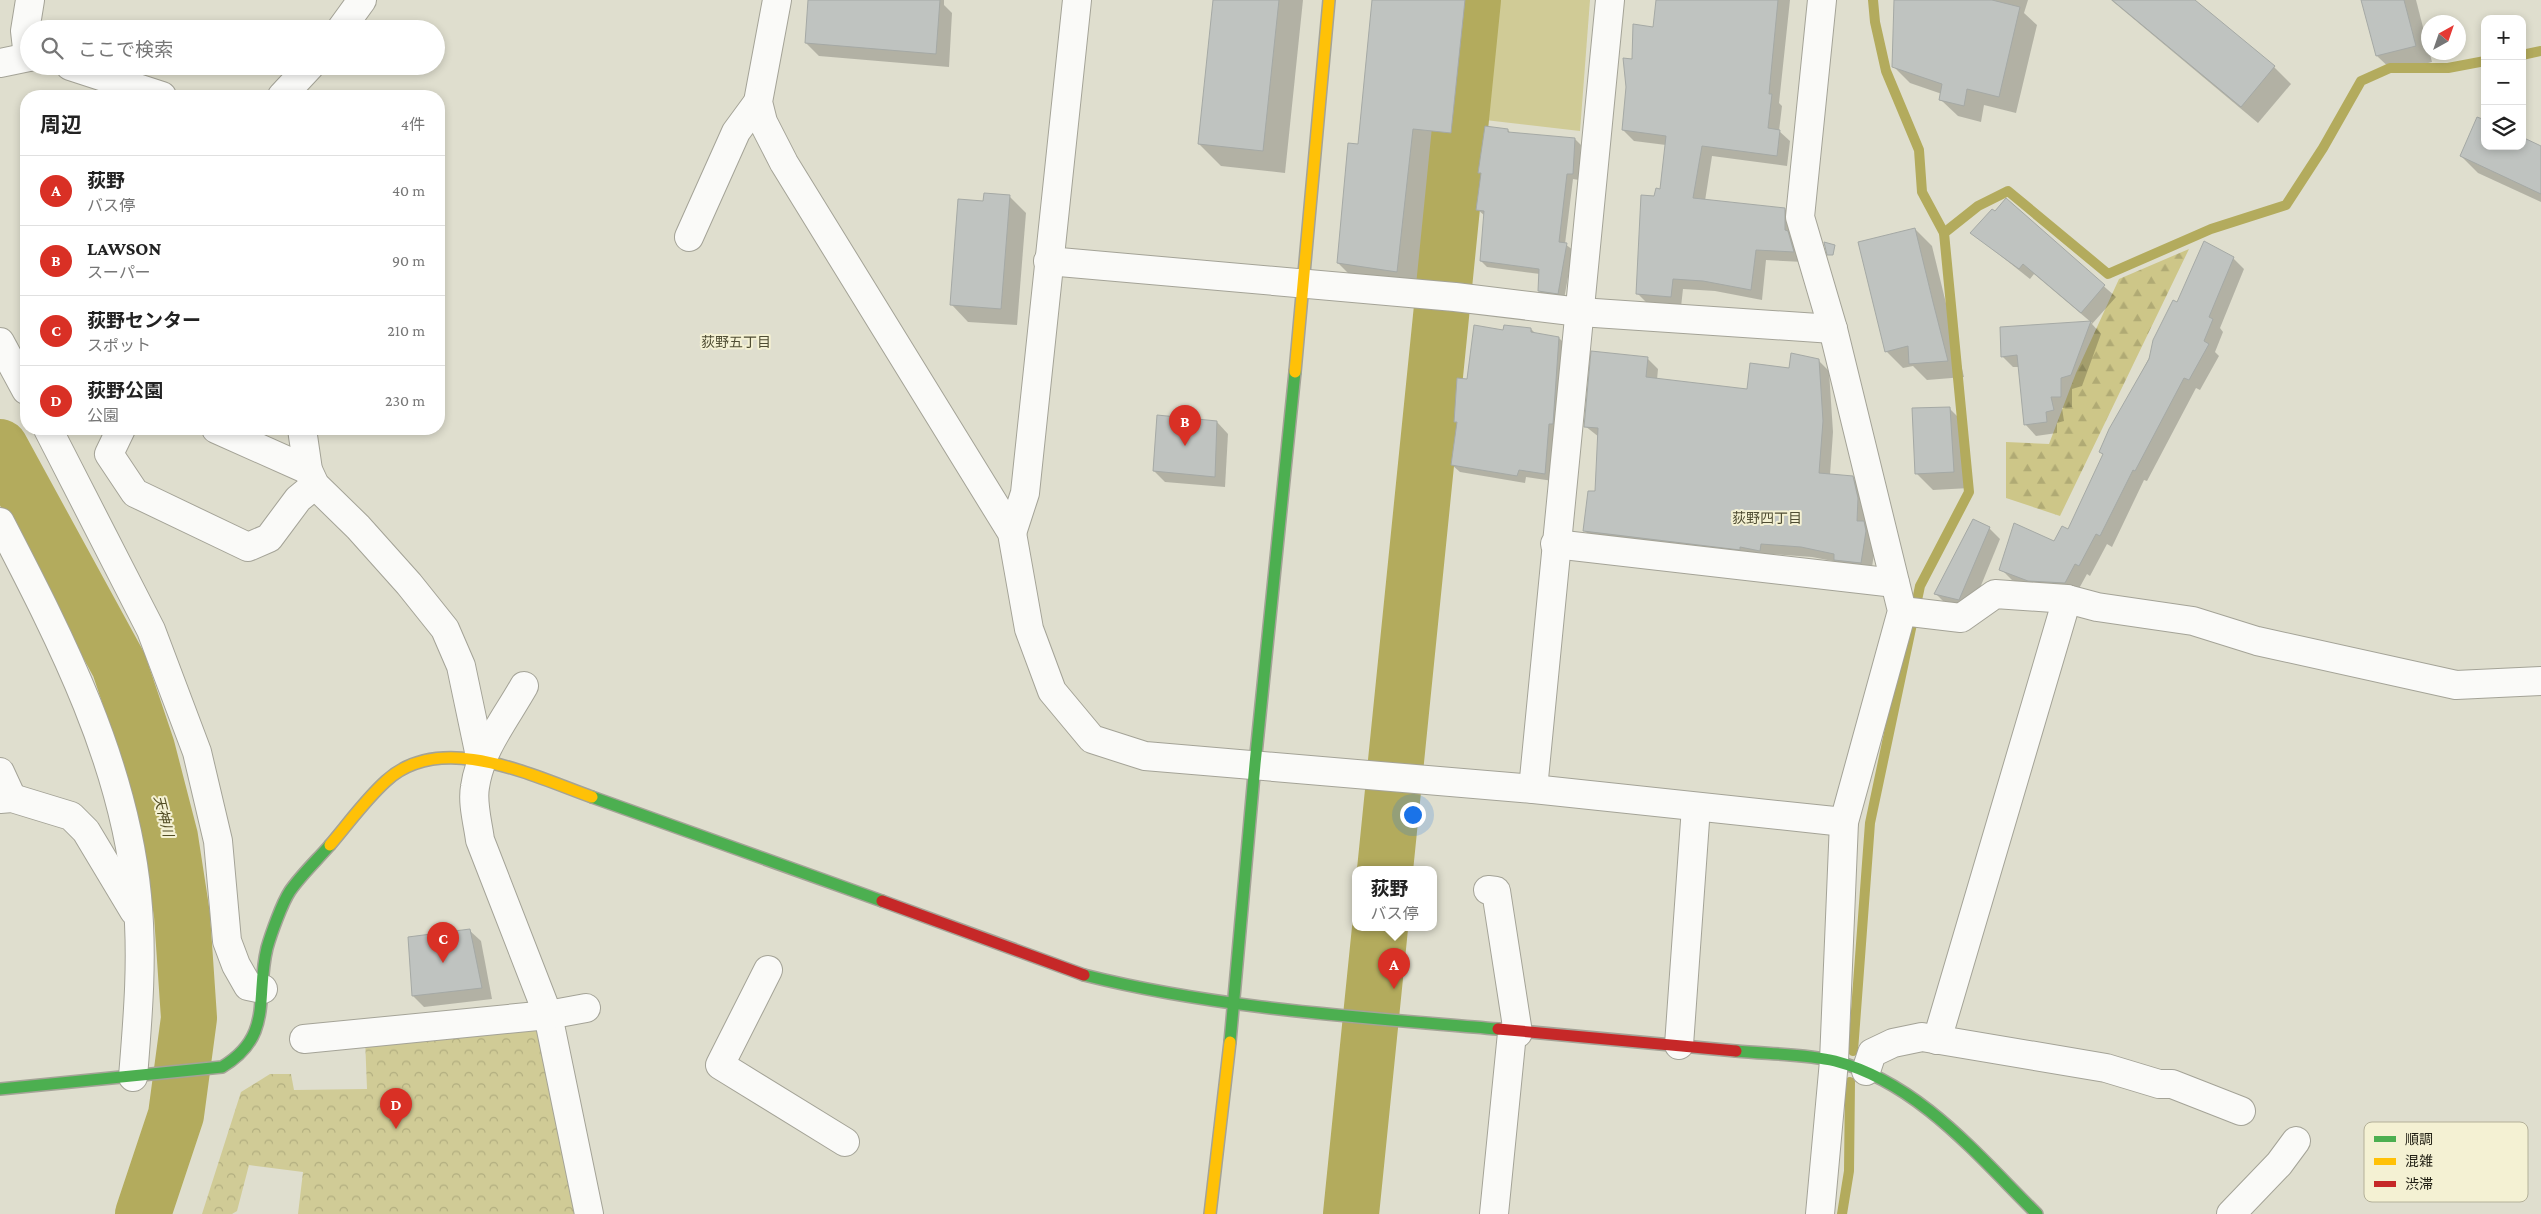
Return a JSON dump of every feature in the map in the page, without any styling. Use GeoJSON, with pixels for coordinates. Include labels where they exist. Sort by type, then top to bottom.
{"type":"FeatureCollection","features":[{"type":"Feature","properties":{"kind":"street"},"geometry":{"type":"LineString","coordinates":[[27,20],[30,0]]}},
{"type":"Feature","properties":{"kind":"street"},"geometry":{"type":"LineString","coordinates":[[348,20],[362,0]]}},
{"type":"Feature","properties":{"kind":"street"},"geometry":{"type":"LineString","coordinates":[[777,0],[758,102],[763,122],[784,163],[1012,533],[1029,629],[1052,691],[1092,739],[1145,756],[1533,788],[1696,808],[1844,822]]}},
{"type":"Feature","properties":{"kind":"street"},"geometry":{"type":"LineString","coordinates":[[1012,533],[1025,493],[1077,0]]}},
{"type":"Feature","properties":{"kind":"street"},"geometry":{"type":"LineString","coordinates":[[1210,1214],[1235,1003],[1255,764],[1304,283],[1328,0]]}},
{"type":"Feature","properties":{"kind":"street"},"geometry":{"type":"LineString","coordinates":[[1533,788],[1555,544],[1580,312],[1610,0]]}},
{"type":"Feature","properties":{"kind":"street"},"geometry":{"type":"LineString","coordinates":[[1820,1214],[1834,1061],[1844,822],[1902,611],[1834,329],[1800,217],[1822,0]]}},
{"type":"Feature","properties":{"kind":"street"},"geometry":{"type":"LineString","coordinates":[[0,63],[20,59]]}},
{"type":"Feature","properties":{"kind":"street"},"geometry":{"type":"LineString","coordinates":[[98,75],[144,90]]}},
{"type":"Feature","properties":{"kind":"street"},"geometry":{"type":"LineString","coordinates":[[288,90],[302,75]]}},
{"type":"Feature","properties":{"kind":"street"},"geometry":{"type":"LineString","coordinates":[[689,237],[736,132],[758,102]]}},
{"type":"Feature","properties":{"kind":"street"},"geometry":{"type":"LineString","coordinates":[[1048,261],[1442,296],[1580,312],[1834,329]]}},
{"type":"Feature","properties":{"kind":"street"},"geometry":{"type":"LineString","coordinates":[[0,342],[20,379]]}},
{"type":"Feature","properties":{"kind":"street"},"geometry":{"type":"LineString","coordinates":[[51,435],[151,630],[197,752],[218,841],[227,941],[236,966],[248,986],[263,989]]}},
{"type":"Feature","properties":{"kind":"street"},"geometry":{"type":"LineString","coordinates":[[118,435],[109,454],[134,493],[248,547],[269,538],[298,499],[311,477],[303,435]]}},
{"type":"Feature","properties":{"kind":"street"},"geometry":{"type":"LineString","coordinates":[[228,435],[311,477],[409,584],[444,629],[462,666],[481,761]]}},
{"type":"Feature","properties":{"kind":"street"},"geometry":{"type":"LineString","coordinates":[[0,522],[50,619],[90,706],[123,812],[137,895],[138,919],[140,982],[133,1077]]}},
{"type":"Feature","properties":{"kind":"street"},"geometry":{"type":"LineString","coordinates":[[1555,544],[1895,583]]}},
{"type":"Feature","properties":{"kind":"street"},"geometry":{"type":"LineString","coordinates":[[1902,611],[1961,618],[1995,594],[2067,599],[2097,607],[2192,621],[2257,641],[2456,685],[2541,681]]}},
{"type":"Feature","properties":{"kind":"street"},"geometry":{"type":"LineString","coordinates":[[1937,1040],[2067,599]]}},
{"type":"Feature","properties":{"kind":"street"},"geometry":{"type":"LineString","coordinates":[[524,686],[481,761],[474,788],[480,840],[548,1014],[589,1214]]}},
{"type":"Feature","properties":{"kind":"street"},"geometry":{"type":"LineString","coordinates":[[0,1089],[222,1067],[250,1045],[258,1024],[267,948],[289,892],[386,781],[401,768],[448,757],[505,766],[834,883],[1083,976],[1124,987],[1235,1003],[1515,1033],[1679,1045],[1834,1061],[1866,1071],[1902,1091],[1922,1106],[1965,1144],[2036,1214]]}},
{"type":"Feature","properties":{"kind":"street"},"geometry":{"type":"LineString","coordinates":[[0,772],[6,798],[71,816],[86,832],[138,919]]}},
{"type":"Feature","properties":{"kind":"street"},"geometry":{"type":"LineString","coordinates":[[1679,1045],[1696,808]]}},
{"type":"Feature","properties":{"kind":"street"},"geometry":{"type":"LineString","coordinates":[[1488,890],[1496,891],[1515,1033],[1494,1214]]}},
{"type":"Feature","properties":{"kind":"street"},"geometry":{"type":"LineString","coordinates":[[768,970],[720,1065],[845,1142]]}},
{"type":"Feature","properties":{"kind":"street"},"geometry":{"type":"LineString","coordinates":[[304,1039],[548,1014],[586,1008]]}},
{"type":"Feature","properties":{"kind":"street"},"geometry":{"type":"LineString","coordinates":[[1866,1071],[1872,1053],[1893,1043],[1922,1037],[2106,1068],[2160,1084],[2172,1084],[2241,1111]]}},
{"type":"Feature","properties":{"kind":"street"},"geometry":{"type":"LineString","coordinates":[[2230,1214],[2279,1164],[2296,1141]]}},
{"type":"Feature","properties":{"kind":"green space"},"geometry":{"type":"Polygon","coordinates":[[[1497,0],[1590,0],[1580,131],[1485,120],[1497,0]]]}},
{"type":"Feature","properties":{"kind":"green space"},"geometry":{"type":"Polygon","coordinates":[[[2189,249],[2060,516],[2006,498],[2006,442],[2049,444],[2076,373],[2119,279],[2189,249]]]}},
{"type":"Feature","properties":{"kind":"green space"},"geometry":{"type":"Polygon","coordinates":[[[526,1024],[537,1030],[546,1055],[580,1214],[298,1214],[303,1172],[249,1165],[237,1211],[232,1214],[202,1214],[241,1092],[270,1074],[291,1074],[294,1090],[367,1089],[365,1038],[526,1024]]]}},
{"type":"Feature","properties":{"kind":"building"},"geometry":{"type":"Polygon","coordinates":[[[808,0],[940,0],[936,54],[805,43],[808,0]]]}},
{"type":"Feature","properties":{"kind":"building"},"geometry":{"type":"Polygon","coordinates":[[[1213,0],[1279,0],[1263,151],[1198,144],[1213,0]]]}},
{"type":"Feature","properties":{"kind":"building"},"geometry":{"type":"Polygon","coordinates":[[[1372,0],[1465,0],[1451,133],[1413,129],[1397,272],[1337,263],[1348,143],[1358,144],[1372,0]]]}},
{"type":"Feature","properties":{"kind":"building"},"geometry":{"type":"Polygon","coordinates":[[[1656,0],[1778,0],[1769,94],[1772,94],[1768,128],[1780,130],[1777,156],[1702,146],[1693,198],[1785,208],[1785,230],[1788,231],[1794,252],[1756,250],[1751,290],[1703,281],[1673,279],[1671,297],[1636,294],[1641,195],[1654,196],[1656,188],[1660,189],[1666,136],[1622,130],[1626,87],[1623,58],[1632,59],[1633,24],[1653,27],[1656,0]]]}},
{"type":"Feature","properties":{"kind":"building"},"geometry":{"type":"Polygon","coordinates":[[[1894,0],[1992,0],[2020,7],[1999,97],[1967,89],[1964,106],[1939,100],[1942,84],[1892,67],[1894,0]]]}},
{"type":"Feature","properties":{"kind":"building"},"geometry":{"type":"Polygon","coordinates":[[[2112,0],[2195,0],[2275,66],[2241,107],[2112,0]]]}},
{"type":"Feature","properties":{"kind":"building"},"geometry":{"type":"Polygon","coordinates":[[[2361,0],[2404,0],[2416,46],[2376,56],[2361,0]]]}},
{"type":"Feature","properties":{"kind":"building"},"geometry":{"type":"Polygon","coordinates":[[[2477,117],[2481,118],[2481,150],[2526,150],[2526,139],[2541,146],[2541,194],[2460,156],[2477,117]]]}},
{"type":"Feature","properties":{"kind":"building"},"geometry":{"type":"Polygon","coordinates":[[[1485,126],[1508,129],[1508,132],[1575,138],[1573,174],[1567,174],[1559,242],[1567,243],[1558,294],[1538,291],[1539,269],[1480,261],[1484,211],[1476,210],[1481,173],[1478,173],[1485,126]]]}},
{"type":"Feature","properties":{"kind":"building"},"geometry":{"type":"Polygon","coordinates":[[[984,193],[1010,195],[1001,309],[950,305],[958,199],[983,201],[984,193]]]}},
{"type":"Feature","properties":{"kind":"building"},"geometry":{"type":"Polygon","coordinates":[[[2006,198],[2105,285],[2081,313],[2023,264],[2019,269],[1970,233],[1992,209],[1995,211],[2006,198]]]}},
{"type":"Feature","properties":{"kind":"building"},"geometry":{"type":"Polygon","coordinates":[[[1915,228],[1948,361],[1909,364],[1908,346],[1885,352],[1858,242],[1915,228]]]}},
{"type":"Feature","properties":{"kind":"building"},"geometry":{"type":"Polygon","coordinates":[[[2204,241],[2234,257],[2209,317],[2213,319],[2204,341],[2209,344],[2189,380],[2184,378],[2135,471],[2133,470],[2100,536],[2096,534],[2079,566],[2075,564],[2065,583],[2028,581],[1999,570],[2014,523],[2054,541],[2062,526],[2068,529],[2103,454],[2099,452],[2109,429],[2149,359],[2153,340],[2173,300],[2177,302],[2204,241]]]}},
{"type":"Feature","properties":{"kind":"building"},"geometry":{"type":"Polygon","coordinates":[[[1824,242],[1835,245],[1833,255],[1827,255],[1824,242]]]}},
{"type":"Feature","properties":{"kind":"building"},"geometry":{"type":"Polygon","coordinates":[[[2091,321],[2071,375],[2061,378],[2061,397],[2051,397],[2054,410],[2046,412],[2047,422],[2024,425],[2017,355],[2001,357],[2000,327],[2091,321]]]}},
{"type":"Feature","properties":{"kind":"building"},"geometry":{"type":"Polygon","coordinates":[[[1474,325],[1503,330],[1504,325],[1531,328],[1531,332],[1559,337],[1553,424],[1549,424],[1545,474],[1519,470],[1517,476],[1451,465],[1457,422],[1454,422],[1457,378],[1467,379],[1474,325]]]}},
{"type":"Feature","properties":{"kind":"building"},"geometry":{"type":"Polygon","coordinates":[[[1591,351],[1648,357],[1646,377],[1747,389],[1750,363],[1789,368],[1791,353],[1819,359],[1823,421],[1819,473],[1853,476],[1858,498],[1857,521],[1864,521],[1866,531],[1861,563],[1834,560],[1834,554],[1801,547],[1761,544],[1760,551],[1740,547],[1740,550],[1583,531],[1588,491],[1595,491],[1598,428],[1584,427],[1591,351]]]}},
{"type":"Feature","properties":{"kind":"building"},"geometry":{"type":"Polygon","coordinates":[[[1950,407],[1954,472],[1915,474],[1912,408],[1950,407]]]}},
{"type":"Feature","properties":{"kind":"building"},"geometry":{"type":"Polygon","coordinates":[[[1157,415],[1217,421],[1215,477],[1153,471],[1157,415]]]}},
{"type":"Feature","properties":{"kind":"building"},"geometry":{"type":"Polygon","coordinates":[[[1973,519],[1990,527],[1959,600],[1934,594],[1973,519]]]}},
{"type":"Feature","properties":{"kind":"building"},"geometry":{"type":"Polygon","coordinates":[[[470,929],[482,988],[412,996],[408,937],[470,929]]]}},
{"type":"Feature","properties":{"kind":"waterway"},"geometry":{"type":"LineString","coordinates":[[1385,866],[1473,0]]}},
{"type":"Feature","properties":{"kind":"waterway"},"geometry":{"type":"LineString","coordinates":[[1873,0],[1875,22],[1886,71],[1919,150],[1922,192],[1944,233]]}},
{"type":"Feature","properties":{"kind":"waterway"},"geometry":{"type":"LineString","coordinates":[[2526,54],[2541,51]]}},
{"type":"Feature","properties":{"kind":"waterway"},"geometry":{"type":"LineString","coordinates":[[1853,1051],[1870,823],[1920,586],[1969,492],[1944,233],[1978,206],[2008,191],[2108,274],[2211,229],[2286,205],[2323,148],[2361,81],[2390,68],[2448,68],[2481,62]]}},
{"type":"Feature","properties":{"kind":"waterway","name":"天神川"},"geometry":{"type":"LineString","coordinates":[[0,447],[119,665],[147,748],[170,837],[182,915],[189,1018],[176,1115],[143,1214]]}},
{"type":"Feature","properties":{"kind":"waterway"},"geometry":{"type":"LineString","coordinates":[[1351,1214],[1380,931]]}},
{"type":"Feature","properties":{"kind":"waterway"},"geometry":{"type":"LineString","coordinates":[[1842,1214],[1849,1171],[1850,1082]]}},
{"type":"Feature","properties":{"kind":"traffic: fast"},"geometry":{"type":"LineString","coordinates":[[1230,1042],[1255,764],[1295,372]]}},
{"type":"Feature","properties":{"kind":"traffic: fast"},"geometry":{"type":"LineString","coordinates":[[592,797],[882,901]]}},
{"type":"Feature","properties":{"kind":"traffic: fast"},"geometry":{"type":"LineString","coordinates":[[0,1089],[222,1067],[238,1055],[249,1042],[256,1029],[267,948],[287,896],[304,873],[330,845]]}},
{"type":"Feature","properties":{"kind":"traffic: fast"},"geometry":{"type":"LineString","coordinates":[[1084,975],[1135,987],[1238,1004],[1342,1016],[1498,1029]]}},
{"type":"Feature","properties":{"kind":"traffic: fast"},"geometry":{"type":"LineString","coordinates":[[1736,1051],[1835,1061],[1865,1072],[1894,1086],[1945,1124],[2037,1214]]}},
{"type":"Feature","properties":{"kind":"traffic: slow"},"geometry":{"type":"LineString","coordinates":[[1295,372],[1329,0]]}},
{"type":"Feature","properties":{"kind":"traffic: slow"},"geometry":{"type":"LineString","coordinates":[[330,845],[386,781],[408,766],[433,759],[460,758],[487,762],[543,778],[592,797]]}},
{"type":"Feature","properties":{"kind":"traffic: slow"},"geometry":{"type":"LineString","coordinates":[[1210,1214],[1230,1042]]}},
{"type":"Feature","properties":{"kind":"traffic: jam"},"geometry":{"type":"LineString","coordinates":[[882,901],[1084,975]]}},
{"type":"Feature","properties":{"kind":"traffic: jam"},"geometry":{"type":"LineString","coordinates":[[1498,1029],[1736,1051]]}},
{"type":"Feature","properties":{"kind":"place","name":"LAWSON"},"geometry":{"type":"Point","coordinates":[1185,446]}},
{"type":"Feature","properties":{"kind":"place","name":"荻野センター"},"geometry":{"type":"Point","coordinates":[443,963]}},
{"type":"Feature","properties":{"kind":"place","name":"荻野"},"geometry":{"type":"Point","coordinates":[1394,989]}},
{"type":"Feature","properties":{"kind":"place","name":"荻野公園"},"geometry":{"type":"Point","coordinates":[396,1129]}},
{"type":"Feature","properties":{"kind":"district","name":"荻野五丁目"},"geometry":{"type":"Point","coordinates":[736,342]}},
{"type":"Feature","properties":{"kind":"district","name":"荻野四丁目"},"geometry":{"type":"Point","coordinates":[1767,518]}}]}
